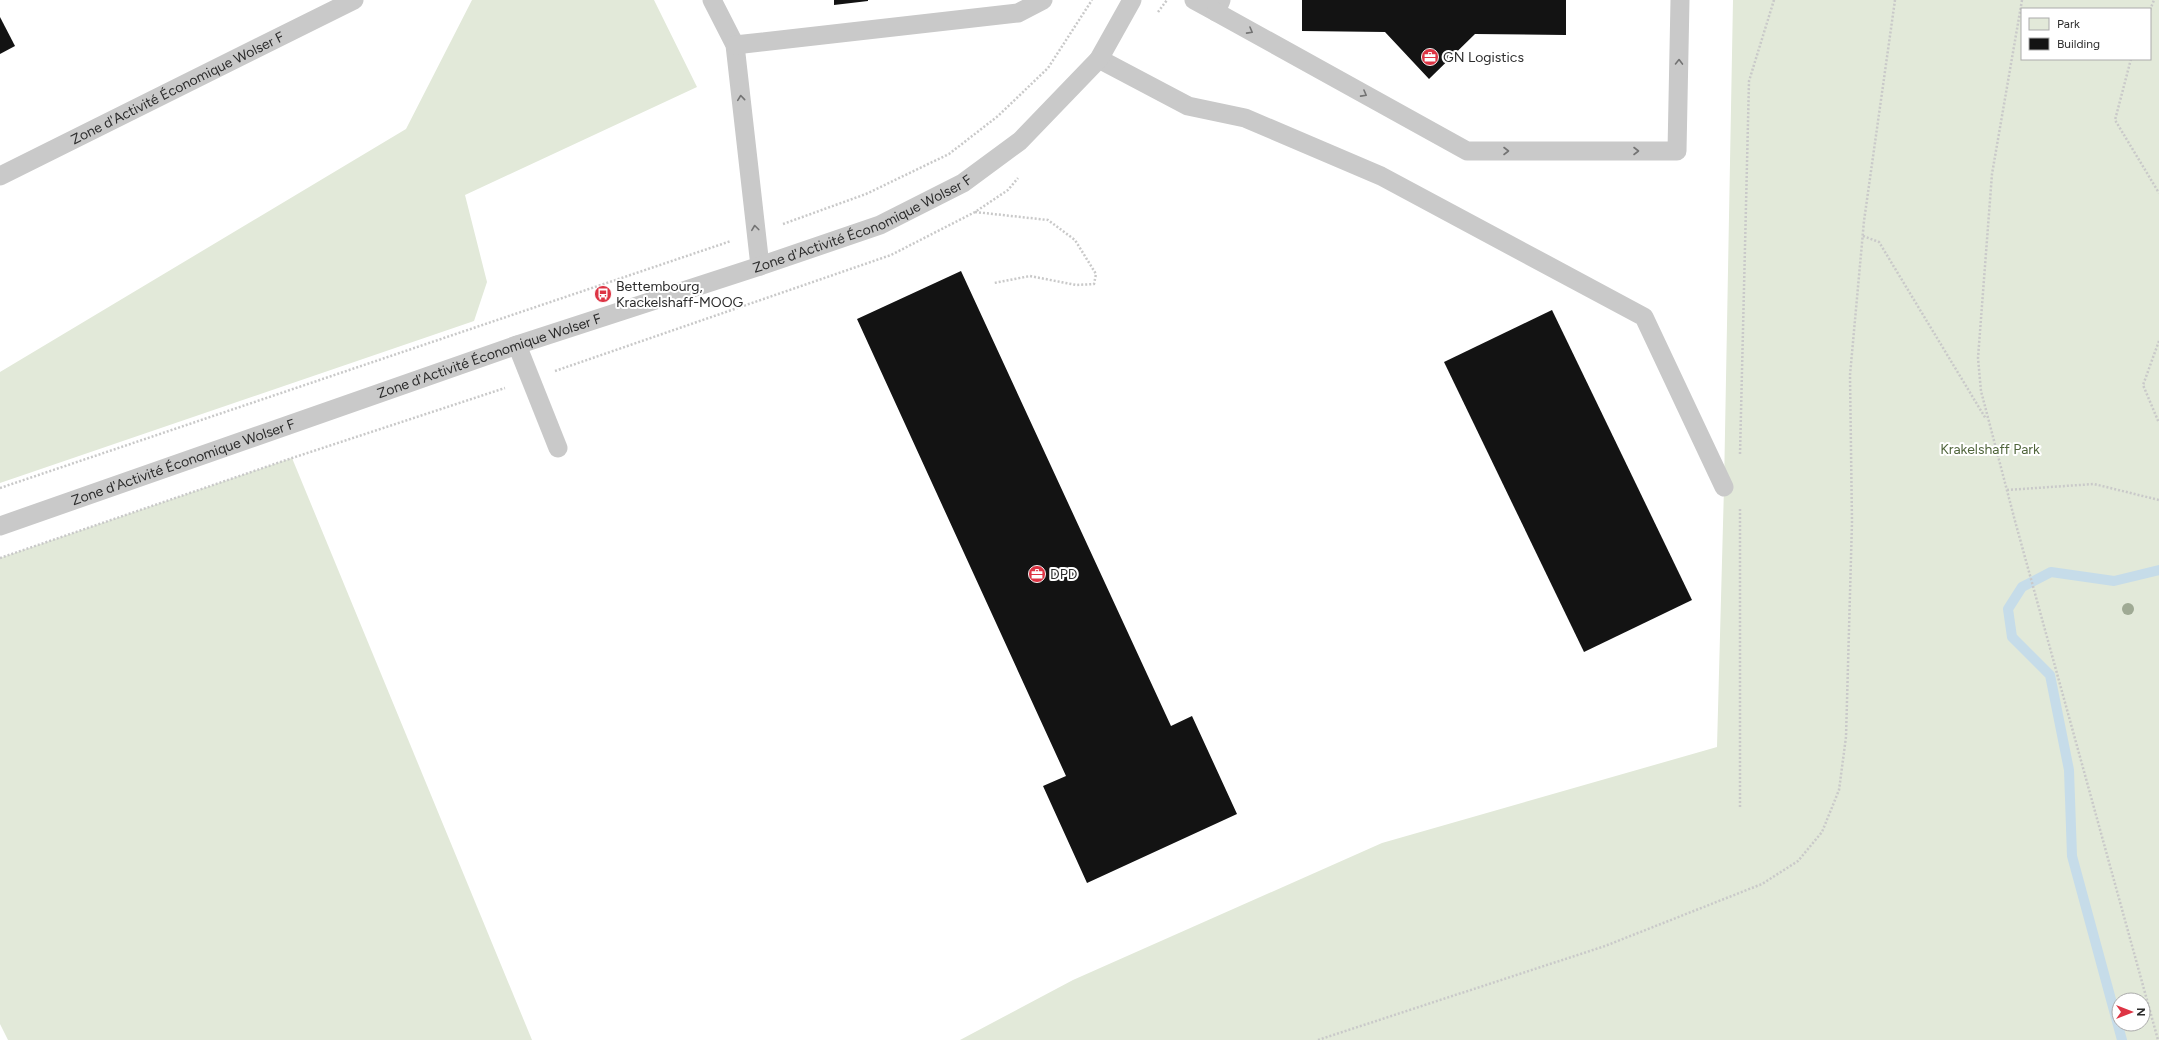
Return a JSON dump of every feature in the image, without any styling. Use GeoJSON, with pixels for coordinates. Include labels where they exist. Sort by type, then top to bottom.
{"type":"FeatureCollection","features":[{"type":"Feature","properties":{"kind":"lane","name":"Zone d'Activité Économique Wolser F"},"geometry":{"type":"LineString","coordinates":[[0,176],[354,0]]}},
{"type":"Feature","properties":{"kind":"lane"},"geometry":{"type":"LineString","coordinates":[[712,0],[735,45],[760,266]]}},
{"type":"Feature","properties":{"kind":"lane"},"geometry":{"type":"LineString","coordinates":[[735,45],[1018,13],[1042,0]]}},
{"type":"Feature","properties":{"kind":"lane","name":"Zone d'Activité Économique Wolser F"},"geometry":{"type":"LineString","coordinates":[[0,526],[517,345],[760,266],[880,225],[963,183],[1020,141],[1099,59],[1132,0]]}},
{"type":"Feature","properties":{"kind":"lane"},"geometry":{"type":"LineString","coordinates":[[1194,0],[1219,6],[1467,151],[1677,151],[1680,0]]}},
{"type":"Feature","properties":{"kind":"lane"},"geometry":{"type":"LineString","coordinates":[[1099,59],[1188,106],[1245,118],[1381,176],[1644,317],[1724,487]]}},
{"type":"Feature","properties":{"kind":"lane"},"geometry":{"type":"LineString","coordinates":[[517,345],[558,448]]}},
{"type":"Feature","properties":{"kind":"path"},"geometry":{"type":"LineString","coordinates":[[0,488],[756,233],[866,194],[949,154],[998,116],[1048,68],[1092,0]]}},
{"type":"Feature","properties":{"kind":"path"},"geometry":{"type":"LineString","coordinates":[[1740,456],[1749,81],[1774,0]]}},
{"type":"Feature","properties":{"kind":"path"},"geometry":{"type":"LineString","coordinates":[[1318,1040],[1605,946],[1762,884],[1798,861],[1822,832],[1839,790],[1846,737],[1852,522],[1850,375],[1863,236],[1895,0]]}},
{"type":"Feature","properties":{"kind":"path"},"geometry":{"type":"LineString","coordinates":[[2022,0],[1992,174],[1978,358],[1981,391],[2015,521],[2095,805],[2158,1040]]}},
{"type":"Feature","properties":{"kind":"path"},"geometry":{"type":"LineString","coordinates":[[2131,60],[2115,120],[2159,193]]}},
{"type":"Feature","properties":{"kind":"path"},"geometry":{"type":"LineString","coordinates":[[975,212],[1048,220],[1075,240],[1096,274],[1094,284],[1076,285],[1030,276],[994,283]]}},
{"type":"Feature","properties":{"kind":"path"},"geometry":{"type":"LineString","coordinates":[[1863,236],[1879,242],[1988,421]]}},
{"type":"Feature","properties":{"kind":"path"},"geometry":{"type":"LineString","coordinates":[[2159,341],[2143,385],[2159,423]]}},
{"type":"Feature","properties":{"kind":"path"},"geometry":{"type":"LineString","coordinates":[[2007,490],[2094,484],[2159,500]]}},
{"type":"Feature","properties":{"kind":"path"},"geometry":{"type":"LineString","coordinates":[[1740,504],[1740,807]]}},
{"type":"Feature","properties":{"kind":"green space"},"geometry":{"type":"Polygon","coordinates":[[[472,0],[654,0],[697,87],[465,195],[487,282],[474,321],[0,483],[0,372],[406,129],[472,0]]]}},
{"type":"Feature","properties":{"kind":"green space","name":"Krakelshaff Park"},"geometry":{"type":"Polygon","coordinates":[[[1733,0],[2159,0],[2159,1040],[960,1040],[1073,980],[1382,843],[1717,747],[1724,487],[1733,0]]]}},
{"type":"Feature","properties":{"kind":"green space"},"geometry":{"type":"Polygon","coordinates":[[[292,458],[532,1040],[8,1040],[0,1024],[0,558],[292,458]]]}},
{"type":"Feature","properties":{"kind":"building"},"geometry":{"type":"Polygon","coordinates":[[[834,0],[868,0],[868,1],[834,5],[834,0]]]}},
{"type":"Feature","properties":{"kind":"building","name":"GN Logistics"},"geometry":{"type":"Polygon","coordinates":[[[1302,0],[1566,0],[1566,35],[1475,34],[1429,79],[1385,32],[1302,31],[1302,0]]]}},
{"type":"Feature","properties":{"kind":"building"},"geometry":{"type":"Polygon","coordinates":[[[0,17],[15,46],[0,54],[0,17]]]}},
{"type":"Feature","properties":{"kind":"building","name":"DPD"},"geometry":{"type":"Polygon","coordinates":[[[961,271],[1171,726],[1192,716],[1237,814],[1087,883],[1043,786],[1066,776],[857,319],[961,271]]]}},
{"type":"Feature","properties":{"kind":"building"},"geometry":{"type":"Polygon","coordinates":[[[1552,310],[1692,600],[1584,652],[1444,362],[1552,310]]]}},
{"type":"Feature","properties":{"kind":"waterway"},"geometry":{"type":"LineString","coordinates":[[2122,1040],[2072,856],[2069,770],[2050,675],[2012,637],[2008,609],[2022,587],[2051,572],[2114,581],[2159,570]]}},
{"type":"Feature","properties":{"kind":"place","name":"GN Logistics"},"geometry":{"type":"Point","coordinates":[1430,57]}},
{"type":"Feature","properties":{"kind":"place","name":"Bettembourg, Krackelshaff-MOOG"},"geometry":{"type":"Point","coordinates":[603,294]}},
{"type":"Feature","properties":{"kind":"place","name":"DPD"},"geometry":{"type":"Point","coordinates":[1037,574]}}]}
